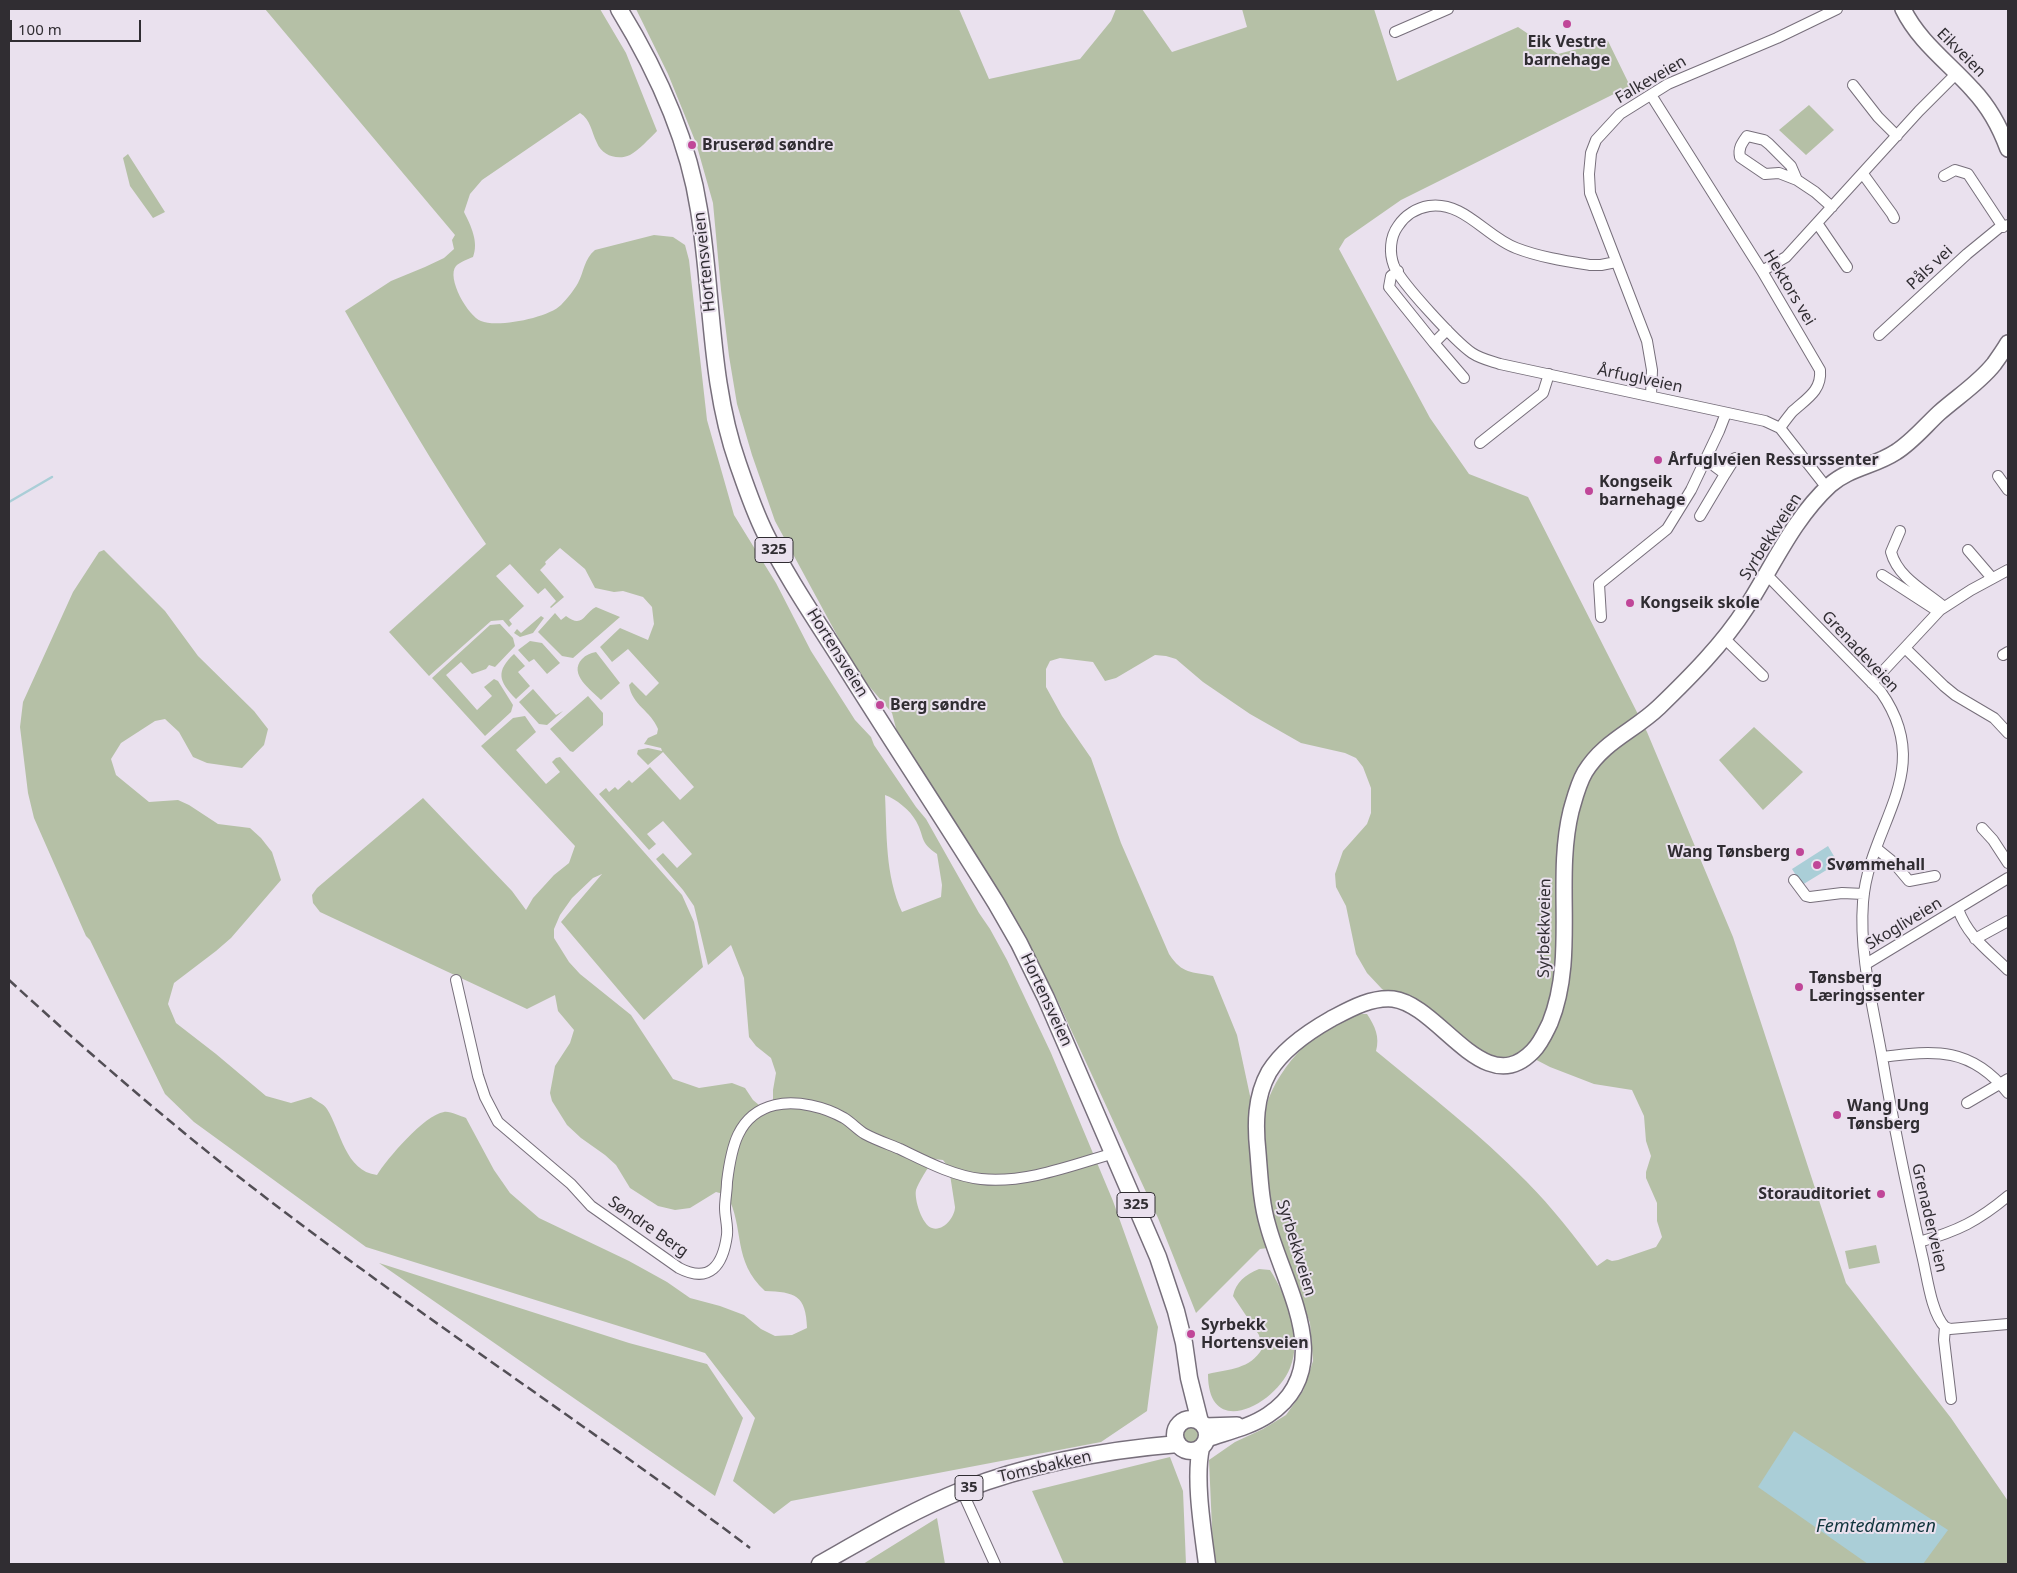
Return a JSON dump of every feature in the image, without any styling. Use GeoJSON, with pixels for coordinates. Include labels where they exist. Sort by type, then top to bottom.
{"type":"FeatureCollection","features":[{"type":"Feature","properties":{"kind":"main road","name":"Hortensveien"},"geometry":{"type":"LineString","coordinates":[[619,9],[664,93],[688,158],[699,208],[716,366],[724,414],[738,464],[765,533],[804,600],[952,833],[1019,943],[1057,1022],[1165,1277],[1184,1343],[1189,1378],[1199,1564]]}},
{"type":"Feature","properties":{"kind":"main road","name":"Eikveien"},"geometry":{"type":"LineString","coordinates":[[1903,9],[1926,43],[1985,104],[1995,119],[2008,149]]}},
{"type":"Feature","properties":{"kind":"main road","name":"Syrbekkveien"},"geometry":{"type":"LineString","coordinates":[[1192,1435],[1246,1425],[1270,1414],[1288,1397],[1300,1375],[1304,1350],[1300,1319],[1270,1234],[1263,1203],[1256,1119],[1264,1084],[1269,1072],[1284,1054],[1308,1033],[1350,1009],[1386,999],[1403,1001],[1418,1008],[1468,1051],[1492,1064],[1504,1066],[1515,1064],[1534,1051],[1548,1028],[1557,1005],[1562,983],[1564,954],[1564,856],[1569,820],[1582,776],[1598,753],[1655,710],[1724,638],[1748,605],[1801,518],[1827,488],[1847,472],[1882,460],[1903,447],[1958,396],[1982,377],[1994,364],[2008,343]]}},
{"type":"Feature","properties":{"kind":"main road","name":"Hortensveien"},"geometry":{"type":"LineString","coordinates":[[1192,1435],[1198,1459],[1207,1564]]}},
{"type":"Feature","properties":{"kind":"main road","name":"Tomsbakken"},"geometry":{"type":"LineString","coordinates":[[820,1564],[904,1517],[991,1480],[1038,1466],[1130,1448],[1140,1443],[1192,1435]]}},
{"type":"Feature","properties":{"kind":"street"},"geometry":{"type":"LineString","coordinates":[[1395,32],[1448,9]]}},
{"type":"Feature","properties":{"kind":"street","name":"Falkeveien"},"geometry":{"type":"LineString","coordinates":[[1651,396],[1652,370],[1647,341],[1590,193],[1591,153],[1596,140],[1614,120],[1636,103],[1668,84],[1777,38],[1837,9]]}},
{"type":"Feature","properties":{"kind":"street"},"geometry":{"type":"LineString","coordinates":[[1762,271],[1786,257],[1957,73]]}},
{"type":"Feature","properties":{"kind":"street"},"geometry":{"type":"LineString","coordinates":[[1853,85],[1878,117],[1897,136]]}},
{"type":"Feature","properties":{"kind":"street","name":"Hektors vei"},"geometry":{"type":"LineString","coordinates":[[1651,95],[1762,271],[1820,370],[1820,383],[1817,388],[1793,411],[1780,428]]}},
{"type":"Feature","properties":{"kind":"street"},"geometry":{"type":"LineString","coordinates":[[1797,180],[1791,166],[1764,140],[1747,136],[1739,151],[1740,157],[1765,174],[1779,172],[1797,180],[1832,207]]}},
{"type":"Feature","properties":{"kind":"street","name":"Påls vei"},"geometry":{"type":"LineString","coordinates":[[1879,335],[1967,254],[2000,227],[2006,226],[1968,174],[1955,170],[1944,176]]}},
{"type":"Feature","properties":{"kind":"street"},"geometry":{"type":"LineString","coordinates":[[1863,174],[1894,218]]}},
{"type":"Feature","properties":{"kind":"street","name":"Årfuglveien"},"geometry":{"type":"LineString","coordinates":[[1616,262],[1601,266],[1590,265],[1514,248],[1495,238],[1464,215],[1451,208],[1435,206],[1413,212],[1404,218],[1396,229],[1392,240],[1391,254],[1398,272],[1459,344],[1477,356],[1500,364],[1765,421],[1780,428]]}},
{"type":"Feature","properties":{"kind":"street"},"geometry":{"type":"LineString","coordinates":[[1817,224],[1848,267]]}},
{"type":"Feature","properties":{"kind":"street"},"geometry":{"type":"LineString","coordinates":[[1398,272],[1391,276],[1389,287],[1464,378]]}},
{"type":"Feature","properties":{"kind":"street"},"geometry":{"type":"LineString","coordinates":[[1434,343],[1447,330]]}},
{"type":"Feature","properties":{"kind":"street"},"geometry":{"type":"LineString","coordinates":[[1480,443],[1543,392],[1549,374]]}},
{"type":"Feature","properties":{"kind":"street"},"geometry":{"type":"LineString","coordinates":[[1601,617],[1599,584],[1667,529],[1690,490],[1726,413]]}},
{"type":"Feature","properties":{"kind":"street"},"geometry":{"type":"LineString","coordinates":[[1780,428],[1827,488]]}},
{"type":"Feature","properties":{"kind":"street"},"geometry":{"type":"LineString","coordinates":[[1700,516],[1735,458]]}},
{"type":"Feature","properties":{"kind":"street"},"geometry":{"type":"LineString","coordinates":[[1705,459],[1725,474]]}},
{"type":"Feature","properties":{"kind":"street"},"geometry":{"type":"LineString","coordinates":[[1998,476],[2008,490]]}},
{"type":"Feature","properties":{"kind":"street"},"geometry":{"type":"LineString","coordinates":[[1900,531],[1890,552],[1897,566],[1910,581],[1942,609]]}},
{"type":"Feature","properties":{"kind":"street"},"geometry":{"type":"LineString","coordinates":[[1968,550],[1992,578]]}},
{"type":"Feature","properties":{"kind":"street"},"geometry":{"type":"LineString","coordinates":[[1872,683],[1942,609],[2008,570]]}},
{"type":"Feature","properties":{"kind":"street","name":"Grenadeveien"},"geometry":{"type":"LineString","coordinates":[[1766,574],[1872,683],[1895,714],[1903,743],[1902,776],[1869,872],[1864,894],[1862,934],[1882,1057]]}},
{"type":"Feature","properties":{"kind":"street"},"geometry":{"type":"LineString","coordinates":[[1882,575],[1936,610],[1942,609]]}},
{"type":"Feature","properties":{"kind":"street"},"geometry":{"type":"LineString","coordinates":[[1724,638],[1763,676]]}},
{"type":"Feature","properties":{"kind":"street"},"geometry":{"type":"LineString","coordinates":[[1905,648],[1950,691],[1994,718],[2008,733]]}},
{"type":"Feature","properties":{"kind":"street"},"geometry":{"type":"LineString","coordinates":[[1982,828],[1993,840],[2008,863]]}},
{"type":"Feature","properties":{"kind":"street"},"geometry":{"type":"LineString","coordinates":[[1877,849],[1893,862],[1909,881],[1935,876]]}},
{"type":"Feature","properties":{"kind":"street","name":"Skogliveien"},"geometry":{"type":"LineString","coordinates":[[1866,964],[2008,878]]}},
{"type":"Feature","properties":{"kind":"street"},"geometry":{"type":"LineString","coordinates":[[1794,880],[1806,896],[1810,897],[1842,893],[1864,894]]}},
{"type":"Feature","properties":{"kind":"street","name":"Skogliveien"},"geometry":{"type":"LineString","coordinates":[[1958,909],[1962,920],[1974,939],[2008,970]]}},
{"type":"Feature","properties":{"kind":"street"},"geometry":{"type":"LineString","coordinates":[[1974,939],[2008,921]]}},
{"type":"Feature","properties":{"kind":"street","name":"Søndre Berg"},"geometry":{"type":"LineString","coordinates":[[456,980],[480,1083],[498,1122],[570,1184],[591,1206],[678,1268],[690,1274],[701,1275],[718,1264],[721,1259],[727,1233],[725,1207],[730,1153],[738,1133],[747,1121],[759,1110],[774,1105],[788,1103],[824,1109],[844,1118],[865,1134],[921,1159],[957,1174],[981,1179],[1020,1178],[1114,1153]]}},
{"type":"Feature","properties":{"kind":"street"},"geometry":{"type":"LineString","coordinates":[[1882,1057],[1931,1052],[1958,1056],[2004,1081],[2008,1093]]}},
{"type":"Feature","properties":{"kind":"street","name":"Grenaderveien"},"geometry":{"type":"LineString","coordinates":[[1882,1057],[1893,1120],[1919,1242],[1938,1318],[1945,1327],[1944,1340],[1951,1399]]}},
{"type":"Feature","properties":{"kind":"street"},"geometry":{"type":"LineString","coordinates":[[1967,1103],[2004,1081]]}},
{"type":"Feature","properties":{"kind":"street"},"geometry":{"type":"LineString","coordinates":[[1919,1242],[1968,1225],[2008,1196]]}},
{"type":"Feature","properties":{"kind":"street"},"geometry":{"type":"LineString","coordinates":[[1945,1327],[1950,1329],[2008,1324]]}},
{"type":"Feature","properties":{"kind":"street"},"geometry":{"type":"LineString","coordinates":[[962,1491],[996,1564]]}},
{"type":"Feature","properties":{"kind":"green space"},"geometry":{"type":"Polygon","coordinates":[[[265,9],[600,9],[626,53],[657,131],[630,155],[625,157],[610,156],[599,147],[589,122],[580,113],[482,180],[470,194],[464,212],[475,240],[475,251],[473,257],[456,266],[454,279],[456,287],[470,312],[481,321],[498,323],[534,318],[561,305],[576,286],[586,261],[595,250],[654,235],[673,237],[685,245],[689,260],[707,420],[734,515],[776,583],[811,651],[855,720],[871,737],[874,745],[926,819],[1007,960],[1051,1053],[1113,1201],[1158,1327],[1147,1411],[1101,1442],[791,1501],[774,1514],[733,1481],[755,1418],[705,1353],[366,1247],[194,1122],[165,1094],[90,940],[86,936],[34,818],[28,793],[20,727],[23,702],[73,592],[99,552],[104,550],[165,611],[198,656],[254,711],[268,729],[264,745],[242,768],[207,763],[193,757],[179,732],[165,719],[155,721],[121,743],[111,759],[116,775],[149,802],[178,800],[218,824],[250,828],[272,852],[281,880],[231,938],[174,983],[168,1004],[176,1023],[266,1096],[291,1103],[311,1097],[324,1106],[332,1118],[345,1149],[358,1166],[366,1172],[377,1175],[397,1149],[426,1121],[444,1112],[455,1114],[466,1118],[494,1170],[510,1193],[539,1218],[629,1261],[667,1282],[690,1298],[744,1315],[761,1329],[775,1336],[792,1335],[807,1328],[804,1308],[797,1297],[791,1294],[765,1291],[755,1280],[743,1256],[736,1220],[727,1195],[716,1192],[690,1208],[675,1210],[658,1206],[630,1188],[616,1165],[567,1125],[552,1101],[550,1093],[555,1066],[570,1043],[574,1030],[558,1011],[555,995],[527,1009],[320,912],[313,903],[312,895],[317,888],[423,798],[512,891],[526,910],[533,898],[554,875],[569,863],[575,846],[481,746],[513,718],[525,716],[536,732],[516,750],[546,784],[560,772],[552,762],[560,757],[682,895],[694,922],[703,967],[644,1020],[561,922],[602,874],[593,878],[572,898],[560,915],[554,929],[554,938],[569,962],[580,974],[631,1015],[673,1079],[699,1088],[732,1083],[745,1088],[753,1100],[765,1110],[773,1109],[773,1090],[776,1073],[771,1058],[756,1046],[749,1037],[744,978],[731,945],[708,965],[694,906],[683,890],[656,859],[663,853],[677,868],[692,854],[663,821],[647,834],[656,844],[649,850],[599,794],[606,788],[609,792],[615,787],[618,790],[629,780],[632,783],[650,767],[680,800],[694,787],[663,752],[648,765],[637,754],[638,750],[648,748],[662,751],[661,748],[644,744],[648,738],[657,734],[658,729],[651,717],[634,698],[629,685],[632,682],[646,696],[659,683],[628,649],[612,662],[600,647],[620,628],[648,640],[654,624],[652,607],[643,597],[623,591],[614,592],[595,588],[585,569],[560,548],[545,562],[546,564],[540,570],[564,597],[551,608],[556,601],[545,588],[538,594],[510,564],[496,576],[524,606],[509,620],[512,624],[509,627],[503,620],[491,621],[429,676],[389,632],[486,544],[413,429],[345,311],[391,281],[444,258],[454,249],[452,240],[455,235],[265,9]],[[885,795],[892,884],[902,912],[941,897],[942,885],[937,854],[925,843],[916,821],[910,813],[898,802],[885,795]],[[934,1159],[919,1183],[916,1194],[922,1217],[928,1226],[936,1229],[948,1223],[955,1207],[949,1168],[943,1160],[934,1159]]]}},
{"type":"Feature","properties":{"kind":"green space"},"geometry":{"type":"Polygon","coordinates":[[[636,9],[959,9],[989,79],[1080,59],[1111,21],[1116,9],[1142,9],[1172,52],[1247,27],[1242,9],[1374,9],[1397,81],[1518,27],[1558,54],[1608,41],[1630,86],[1401,200],[1345,239],[1339,249],[1430,418],[1469,474],[1528,497],[1647,732],[1733,937],[1846,1283],[1951,1418],[2008,1501],[2008,1564],[1216,1564],[1213,1551],[1209,1460],[1235,1442],[1263,1429],[1286,1415],[1303,1391],[1313,1361],[1310,1323],[1287,1260],[1275,1247],[1260,1249],[1196,1313],[1158,1218],[1054,993],[1005,903],[899,740],[892,713],[857,672],[775,521],[737,404],[721,290],[713,203],[696,143],[668,74],[636,9]],[[1155,655],[1116,678],[1105,681],[1093,662],[1060,658],[1050,661],[1046,669],[1046,687],[1062,716],[1091,758],[1121,843],[1169,954],[1183,969],[1213,976],[1237,1035],[1252,1105],[1265,1112],[1276,1082],[1297,1053],[1324,1029],[1352,1015],[1367,1014],[1376,1032],[1376,1051],[1453,1114],[1536,1191],[1597,1266],[1607,1259],[1612,1261],[1618,1260],[1656,1247],[1662,1237],[1657,1221],[1657,1203],[1646,1178],[1651,1156],[1646,1141],[1644,1116],[1632,1090],[1594,1084],[1550,1067],[1523,1053],[1509,1058],[1483,1054],[1382,989],[1367,973],[1356,954],[1346,906],[1336,887],[1335,874],[1343,851],[1367,824],[1371,813],[1371,788],[1363,767],[1356,758],[1345,753],[1301,743],[1250,714],[1203,682],[1176,659],[1155,655]]]}},
{"type":"Feature","properties":{"kind":"green space"},"geometry":{"type":"Polygon","coordinates":[[[1809,105],[1834,130],[1806,155],[1779,130],[1809,105]]]}},
{"type":"Feature","properties":{"kind":"green space"},"geometry":{"type":"Polygon","coordinates":[[[128,154],[165,212],[153,218],[130,186],[123,158],[128,154]]]}},
{"type":"Feature","properties":{"kind":"green space"},"geometry":{"type":"Polygon","coordinates":[[[596,607],[620,617],[573,658],[562,656],[538,632],[555,613],[561,620],[566,616],[576,621],[583,619],[596,607]]]}},
{"type":"Feature","properties":{"kind":"green space"},"geometry":{"type":"Polygon","coordinates":[[[541,616],[544,618],[533,633],[520,637],[514,633],[517,629],[521,633],[541,616]]]}},
{"type":"Feature","properties":{"kind":"green space"},"geometry":{"type":"Polygon","coordinates":[[[500,624],[513,638],[515,646],[495,667],[489,665],[486,669],[472,674],[461,662],[446,675],[477,710],[492,696],[484,687],[494,679],[498,681],[513,705],[511,712],[485,736],[432,678],[490,625],[500,624]]]}},
{"type":"Feature","properties":{"kind":"green space"},"geometry":{"type":"Polygon","coordinates":[[[530,641],[542,643],[560,663],[547,674],[534,659],[529,662],[518,650],[530,641]]]}},
{"type":"Feature","properties":{"kind":"green space"},"geometry":{"type":"Polygon","coordinates":[[[596,652],[620,683],[601,700],[582,681],[578,670],[578,665],[582,659],[588,654],[596,652]]]}},
{"type":"Feature","properties":{"kind":"green space"},"geometry":{"type":"Polygon","coordinates":[[[514,654],[525,666],[518,672],[530,686],[516,699],[506,687],[501,676],[504,666],[514,654]]]}},
{"type":"Feature","properties":{"kind":"green space"},"geometry":{"type":"Polygon","coordinates":[[[533,689],[556,715],[563,711],[547,725],[539,724],[519,702],[533,689]]]}},
{"type":"Feature","properties":{"kind":"green space"},"geometry":{"type":"Polygon","coordinates":[[[588,696],[603,713],[603,725],[573,752],[550,729],[588,696]]]}},
{"type":"Feature","properties":{"kind":"green space"},"geometry":{"type":"Polygon","coordinates":[[[1754,727],[1803,772],[1763,810],[1719,760],[1754,727]]]}},
{"type":"Feature","properties":{"kind":"green space"},"geometry":{"type":"Polygon","coordinates":[[[1876,1245],[1880,1263],[1849,1269],[1845,1251],[1876,1245]]]}},
{"type":"Feature","properties":{"kind":"green space"},"geometry":{"type":"Polygon","coordinates":[[[379,1263],[629,1343],[707,1364],[743,1418],[715,1496],[379,1263]]]}},
{"type":"Feature","properties":{"kind":"green space"},"geometry":{"type":"Polygon","coordinates":[[[1259,1269],[1270,1270],[1282,1292],[1294,1331],[1294,1356],[1290,1368],[1271,1394],[1244,1410],[1230,1411],[1219,1406],[1211,1394],[1208,1374],[1239,1367],[1252,1361],[1262,1349],[1259,1335],[1233,1296],[1236,1287],[1242,1280],[1259,1269]]]}},
{"type":"Feature","properties":{"kind":"green space"},"geometry":{"type":"Polygon","coordinates":[[[1191,1427],[1199,1435],[1191,1443],[1183,1435],[1191,1427]]]}},
{"type":"Feature","properties":{"kind":"green space"},"geometry":{"type":"Polygon","coordinates":[[[1170,1457],[1183,1491],[1186,1564],[1064,1564],[1032,1491],[1170,1457]]]}},
{"type":"Feature","properties":{"kind":"green space"},"geometry":{"type":"Polygon","coordinates":[[[937,1518],[945,1564],[863,1564],[937,1518]]]}},
{"type":"Feature","properties":{"kind":"water","name":"Svømmehall"},"geometry":{"type":"Polygon","coordinates":[[[1828,846],[1838,863],[1802,885],[1792,869],[1828,846]]]}},
{"type":"Feature","properties":{"kind":"water","name":"Femtedammen"},"geometry":{"type":"Polygon","coordinates":[[[1794,1431],[1948,1530],[1923,1564],[1868,1564],[1758,1487],[1794,1431]]]}},
{"type":"Feature","properties":{"kind":"waterway"},"geometry":{"type":"LineString","coordinates":[[9,502],[52,477]]}},
{"type":"Feature","properties":{"kind":"railway"},"geometry":{"type":"LineString","coordinates":[[9,980],[139,1095],[274,1204],[750,1548]]}},
{"type":"Feature","properties":{"kind":"place","name":"Eik Vestre barnehage"},"geometry":{"type":"Point","coordinates":[1567,24]}},
{"type":"Feature","properties":{"kind":"place","name":"Bruserød søndre"},"geometry":{"type":"Point","coordinates":[692,145]}},
{"type":"Feature","properties":{"kind":"place","name":"Årfuglveien Ressurssenter"},"geometry":{"type":"Point","coordinates":[1658,460]}},
{"type":"Feature","properties":{"kind":"place","name":"Kongseik barnehage"},"geometry":{"type":"Point","coordinates":[1589,491]}},
{"type":"Feature","properties":{"kind":"place","name":"Kongseik skole"},"geometry":{"type":"Point","coordinates":[1630,603]}},
{"type":"Feature","properties":{"kind":"place","name":"Berg søndre"},"geometry":{"type":"Point","coordinates":[880,705]}},
{"type":"Feature","properties":{"kind":"place","name":"Wang Tønsberg"},"geometry":{"type":"Point","coordinates":[1800,852]}},
{"type":"Feature","properties":{"kind":"place","name":"Svømmehall"},"geometry":{"type":"Point","coordinates":[1817,865]}},
{"type":"Feature","properties":{"kind":"place","name":"Tønsberg Læringssenter"},"geometry":{"type":"Point","coordinates":[1799,987]}},
{"type":"Feature","properties":{"kind":"place","name":"Wang Ung Tønsberg"},"geometry":{"type":"Point","coordinates":[1837,1115]}},
{"type":"Feature","properties":{"kind":"place","name":"Storauditoriet"},"geometry":{"type":"Point","coordinates":[1881,1194]}},
{"type":"Feature","properties":{"kind":"place","name":"Syrbekk Hortensveien"},"geometry":{"type":"Point","coordinates":[1191,1334]}}]}
